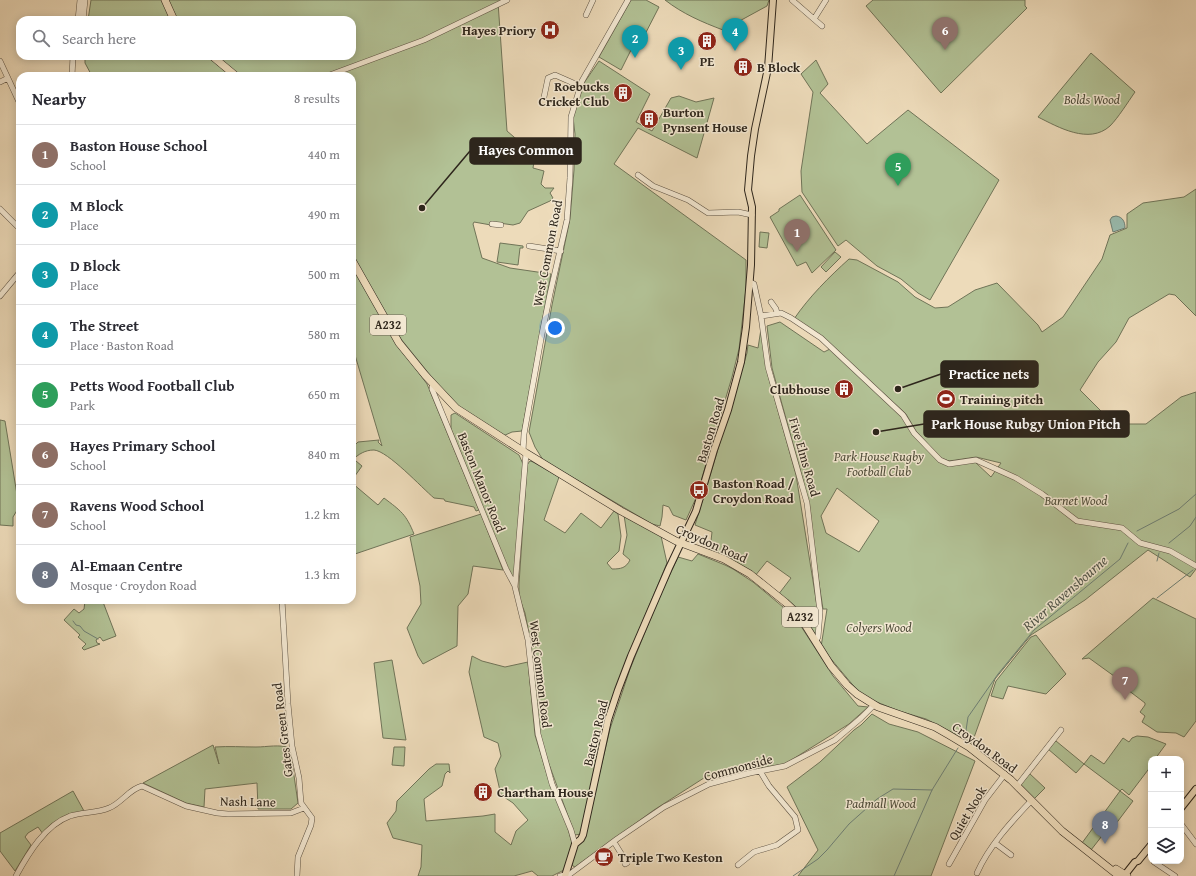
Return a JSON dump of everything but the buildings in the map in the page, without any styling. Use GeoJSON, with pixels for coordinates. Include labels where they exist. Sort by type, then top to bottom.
{"type":"FeatureCollection","features":[{"type":"Feature","properties":{"kind":"highway"},"geometry":{"type":"LineString","coordinates":[[164,0],[172,16]]}},
{"type":"Feature","properties":{"kind":"highway"},"geometry":{"type":"LineString","coordinates":[[217,60],[231,72]]}},
{"type":"Feature","properties":{"kind":"highway","name":"Croydon Road"},"geometry":{"type":"LineString","coordinates":[[356,267],[396,337],[433,384],[447,400],[460,411],[621,511],[681,543],[729,562],[759,581],[795,611],[805,623],[832,666],[847,685],[857,694],[874,705],[944,732],[973,750],[1004,774],[1062,831],[1090,854],[1110,868],[1114,867],[1125,876]]}},
{"type":"Feature","properties":{"kind":"main road","name":"Baston Road"},"geometry":{"type":"LineString","coordinates":[[563,876],[569,864],[575,844],[584,834],[604,737],[616,697],[631,656],[696,512],[741,362],[750,282],[752,215],[748,190],[751,156],[768,68],[773,0]]}},
{"type":"Feature","properties":{"kind":"main road"},"geometry":{"type":"LineString","coordinates":[[1184,804],[1196,789]]}},
{"type":"Feature","properties":{"kind":"main road"},"geometry":{"type":"LineString","coordinates":[[1125,876],[1135,862],[1138,861],[1148,849]]}},
{"type":"Feature","properties":{"kind":"street"},"geometry":{"type":"LineString","coordinates":[[78,16],[80,0]]}},
{"type":"Feature","properties":{"kind":"street"},"geometry":{"type":"LineString","coordinates":[[84,16],[85,0]]}},
{"type":"Feature","properties":{"kind":"street"},"geometry":{"type":"LineString","coordinates":[[338,72],[424,40],[507,0]]}},
{"type":"Feature","properties":{"kind":"street"},"geometry":{"type":"LineString","coordinates":[[586,15],[593,0]]}},
{"type":"Feature","properties":{"kind":"street","name":"West Common Road"},"geometry":{"type":"LineString","coordinates":[[575,844],[571,830],[552,784],[538,734],[528,640],[515,587],[524,452],[543,332],[567,220],[570,178],[571,117],[582,81],[628,0]]}},
{"type":"Feature","properties":{"kind":"street"},"geometry":{"type":"LineString","coordinates":[[792,0],[822,26]]}},
{"type":"Feature","properties":{"kind":"street"},"geometry":{"type":"LineString","coordinates":[[814,19],[826,0]]}},
{"type":"Feature","properties":{"kind":"street"},"geometry":{"type":"LineString","coordinates":[[72,72],[73,60]]}},
{"type":"Feature","properties":{"kind":"street"},"geometry":{"type":"LineString","coordinates":[[0,61],[16,95]]}},
{"type":"Feature","properties":{"kind":"street"},"geometry":{"type":"LineString","coordinates":[[544,97],[548,78],[555,75],[580,86]]}},
{"type":"Feature","properties":{"kind":"street"},"geometry":{"type":"LineString","coordinates":[[0,82],[8,78]]}},
{"type":"Feature","properties":{"kind":"street"},"geometry":{"type":"LineString","coordinates":[[638,175],[653,186],[688,200],[708,213],[738,212],[752,215]]}},
{"type":"Feature","properties":{"kind":"street"},"geometry":{"type":"LineString","coordinates":[[0,209],[16,225]]}},
{"type":"Feature","properties":{"kind":"street"},"geometry":{"type":"LineString","coordinates":[[492,224],[501,225]]}},
{"type":"Feature","properties":{"kind":"street"},"geometry":{"type":"LineString","coordinates":[[529,246],[560,251]]}},
{"type":"Feature","properties":{"kind":"street"},"geometry":{"type":"LineString","coordinates":[[0,296],[16,277]]}},
{"type":"Feature","properties":{"kind":"street","name":"Five Elms Road"},"geometry":{"type":"LineString","coordinates":[[750,282],[754,284],[761,316],[768,367],[807,503],[820,612],[818,637],[816,641]]}},
{"type":"Feature","properties":{"kind":"street"},"geometry":{"type":"LineString","coordinates":[[771,302],[777,313]]}},
{"type":"Feature","properties":{"kind":"street"},"geometry":{"type":"LineString","coordinates":[[761,316],[781,313],[821,338],[903,415],[914,433],[940,460],[949,464],[976,460],[1016,478],[1042,494],[1077,521],[1122,528],[1140,543],[1170,551],[1196,566]]}},
{"type":"Feature","properties":{"kind":"street","name":"Baston Manor Road"},"geometry":{"type":"LineString","coordinates":[[433,384],[432,389],[506,570],[515,587]]}},
{"type":"Feature","properties":{"kind":"street","name":"Gates Green Road"},"geometry":{"type":"LineString","coordinates":[[282,604],[288,704],[292,738],[299,778],[301,803],[310,815],[312,821],[298,857],[297,876]]}},
{"type":"Feature","properties":{"kind":"street","name":"Commonside"},"geometry":{"type":"LineString","coordinates":[[563,876],[581,866],[664,807],[709,784],[785,766],[835,740],[874,705]]}},
{"type":"Feature","properties":{"kind":"street"},"geometry":{"type":"LineString","coordinates":[[1017,786],[1060,730]]}},
{"type":"Feature","properties":{"kind":"street"},"geometry":{"type":"LineString","coordinates":[[596,737],[604,737]]}},
{"type":"Feature","properties":{"kind":"street"},"geometry":{"type":"LineString","coordinates":[[738,865],[754,852],[777,845],[798,830],[795,817],[769,786],[760,771]]}},
{"type":"Feature","properties":{"kind":"street","name":"Quiet Nook"},"geometry":{"type":"LineString","coordinates":[[949,864],[985,800],[1004,774]]}},
{"type":"Feature","properties":{"kind":"street","name":"Nash Lane"},"geometry":{"type":"LineString","coordinates":[[16,876],[30,850],[52,827],[69,817],[110,808],[136,787],[142,786],[186,806],[222,813],[291,813],[304,808]]}},
{"type":"Feature","properties":{"kind":"street"},"geometry":{"type":"LineString","coordinates":[[977,873],[982,862],[995,843],[1031,800]]}},
{"type":"Feature","properties":{"kind":"street"},"geometry":{"type":"LineString","coordinates":[[1184,828],[1196,844]]}},
{"type":"Feature","properties":{"kind":"street"},"geometry":{"type":"LineString","coordinates":[[614,842],[627,863],[625,864]]}},
{"type":"Feature","properties":{"kind":"street"},"geometry":{"type":"LineString","coordinates":[[995,843],[1011,855]]}},
{"type":"Feature","properties":{"kind":"street"},"geometry":{"type":"LineString","coordinates":[[569,864],[573,868],[581,866]]}},
{"type":"Feature","properties":{"kind":"street"},"geometry":{"type":"LineString","coordinates":[[1157,864],[1175,876]]}},
{"type":"Feature","properties":{"kind":"green space"},"geometry":{"type":"Polygon","coordinates":[[[91,0],[161,0],[170,16],[89,16],[91,0]]]}},
{"type":"Feature","properties":{"kind":"green space"},"geometry":{"type":"Polygon","coordinates":[[[166,0],[502,0],[498,2],[507,131],[535,155],[533,168],[544,171],[541,184],[545,188],[554,188],[550,193],[553,198],[550,201],[528,211],[520,223],[513,225],[492,222],[491,225],[474,222],[473,224],[482,258],[510,268],[551,274],[522,431],[512,432],[503,436],[460,407],[447,396],[401,339],[356,262],[356,72],[235,72],[220,60],[356,60],[356,16],[175,16],[166,0]]]}},
{"type":"Feature","properties":{"kind":"green space"},"geometry":{"type":"Polygon","coordinates":[[[631,0],[646,0],[659,7],[640,44],[635,42],[621,70],[599,57],[631,0]]]}},
{"type":"Feature","properties":{"kind":"green space"},"geometry":{"type":"Polygon","coordinates":[[[665,0],[769,0],[767,6],[723,30],[693,17],[665,0]]]}},
{"type":"Feature","properties":{"kind":"green space"},"geometry":{"type":"Polygon","coordinates":[[[873,0],[1025,0],[1025,6],[1027,8],[941,93],[866,6],[873,0]]]}},
{"type":"Feature","properties":{"kind":"green space","name":"Bolds Wood"},"geometry":{"type":"Polygon","coordinates":[[[1091,53],[1135,92],[1113,123],[1102,131],[1093,134],[1083,134],[1064,129],[1038,117],[1091,53]]]}},
{"type":"Feature","properties":{"kind":"green space"},"geometry":{"type":"Polygon","coordinates":[[[85,60],[212,60],[226,72],[90,72],[85,60]]]}},
{"type":"Feature","properties":{"kind":"green space"},"geometry":{"type":"Polygon","coordinates":[[[816,60],[828,84],[820,93],[867,144],[908,110],[999,180],[930,300],[918,293],[901,279],[877,266],[846,240],[838,246],[802,192],[801,171],[813,92],[801,74],[816,60]]]}},
{"type":"Feature","properties":{"kind":"green space"},"geometry":{"type":"Polygon","coordinates":[[[599,61],[650,94],[636,122],[652,131],[671,98],[679,96],[696,102],[714,98],[697,158],[638,128],[614,164],[746,260],[746,289],[739,349],[696,498],[686,520],[673,515],[669,507],[663,505],[660,526],[652,524],[543,460],[535,447],[529,432],[552,305],[570,219],[574,170],[575,134],[573,117],[584,83],[599,61]]]}},
{"type":"Feature","properties":{"kind":"green space"},"geometry":{"type":"Polygon","coordinates":[[[1196,189],[1196,316],[1175,295],[1169,294],[1129,318],[1116,342],[1098,362],[1080,390],[1114,424],[1146,424],[1181,397],[1196,392],[1196,569],[1190,577],[1148,550],[1085,600],[1031,635],[995,679],[972,743],[926,719],[899,711],[862,696],[821,647],[827,609],[823,609],[803,480],[772,368],[767,326],[780,322],[824,352],[830,349],[901,416],[939,461],[975,462],[991,477],[1001,463],[976,457],[949,461],[941,458],[916,431],[906,414],[821,336],[794,319],[806,303],[849,259],[857,260],[898,282],[915,297],[935,308],[948,307],[975,290],[997,283],[1038,325],[1042,332],[1063,317],[1102,259],[1110,235],[1127,228],[1127,214],[1143,203],[1184,197],[1196,189]],[[837,488],[821,516],[826,533],[859,552],[879,521],[837,488]]]}},
{"type":"Feature","properties":{"kind":"green space"},"geometry":{"type":"Polygon","coordinates":[[[800,195],[836,250],[812,273],[806,262],[797,266],[770,217],[800,195]]]}},
{"type":"Feature","properties":{"kind":"green space"},"geometry":{"type":"Polygon","coordinates":[[[760,232],[769,233],[767,248],[759,247],[760,232]]]}},
{"type":"Feature","properties":{"kind":"green space"},"geometry":{"type":"Polygon","coordinates":[[[500,243],[523,246],[523,248],[520,248],[518,265],[497,262],[500,243]]]}},
{"type":"Feature","properties":{"kind":"green space"},"geometry":{"type":"Polygon","coordinates":[[[835,252],[841,257],[826,272],[821,267],[835,252]]]}},
{"type":"Feature","properties":{"kind":"green space"},"geometry":{"type":"Polygon","coordinates":[[[356,272],[405,354],[427,384],[479,510],[476,511],[474,507],[445,501],[444,499],[434,498],[396,463],[380,452],[374,450],[368,451],[356,457],[356,444],[358,442],[379,440],[378,442],[382,446],[356,358],[356,272]]]}},
{"type":"Feature","properties":{"kind":"green space"},"geometry":{"type":"Polygon","coordinates":[[[761,329],[768,375],[796,475],[818,612],[816,638],[778,595],[791,578],[767,561],[755,576],[710,550],[712,532],[695,525],[747,353],[748,345],[758,348],[761,329]]]}},
{"type":"Feature","properties":{"kind":"green space"},"geometry":{"type":"Polygon","coordinates":[[[455,413],[519,455],[523,464],[515,587],[451,429],[451,415],[455,413]]]}},
{"type":"Feature","properties":{"kind":"green space"},"geometry":{"type":"Polygon","coordinates":[[[0,420],[5,421],[16,489],[16,512],[13,517],[13,526],[0,525],[0,420]]]}},
{"type":"Feature","properties":{"kind":"green space"},"geometry":{"type":"Polygon","coordinates":[[[356,461],[362,466],[356,474],[356,461]]]}},
{"type":"Feature","properties":{"kind":"green space"},"geometry":{"type":"Polygon","coordinates":[[[530,461],[559,477],[544,520],[565,533],[581,513],[601,528],[614,511],[618,514],[621,536],[619,551],[607,563],[612,569],[623,568],[630,560],[623,554],[627,535],[624,515],[661,536],[667,563],[613,697],[581,834],[575,835],[546,756],[540,733],[530,639],[525,613],[519,597],[527,465],[530,461]]]}},
{"type":"Feature","properties":{"kind":"green space"},"geometry":{"type":"Polygon","coordinates":[[[356,486],[378,505],[384,498],[395,506],[405,517],[414,534],[356,554],[356,486]]]}},
{"type":"Feature","properties":{"kind":"green space"},"geometry":{"type":"Polygon","coordinates":[[[481,514],[503,570],[473,566],[468,594],[458,606],[457,646],[423,664],[418,656],[407,628],[421,604],[420,586],[410,537],[481,514]]]}},
{"type":"Feature","properties":{"kind":"green space"},"geometry":{"type":"Polygon","coordinates":[[[698,554],[733,569],[753,582],[795,617],[833,676],[858,706],[868,707],[849,724],[785,764],[707,776],[654,810],[575,867],[571,863],[577,846],[584,838],[610,729],[630,669],[659,598],[678,557],[692,561],[698,554]]]}},
{"type":"Feature","properties":{"kind":"green space"},"geometry":{"type":"Polygon","coordinates":[[[1153,598],[1196,619],[1196,721],[1184,737],[1176,733],[1157,732],[1142,722],[1145,716],[1140,712],[1145,703],[1124,687],[1125,684],[1089,658],[1082,659],[1153,598]]]}},
{"type":"Feature","properties":{"kind":"green space"},"geometry":{"type":"Polygon","coordinates":[[[85,604],[104,604],[116,636],[103,641],[100,637],[96,640],[97,643],[100,644],[84,650],[82,648],[86,644],[78,637],[80,635],[64,620],[74,609],[79,613],[84,609],[85,604]]]}},
{"type":"Feature","properties":{"kind":"green space"},"geometry":{"type":"Polygon","coordinates":[[[1036,635],[1066,674],[1046,694],[1008,686],[1003,699],[991,696],[996,681],[1031,637],[1036,635]]]}},
{"type":"Feature","properties":{"kind":"green space"},"geometry":{"type":"Polygon","coordinates":[[[472,656],[482,661],[505,667],[528,662],[535,735],[550,784],[567,825],[572,844],[564,870],[552,876],[538,876],[532,871],[514,876],[418,876],[421,867],[422,845],[393,838],[387,823],[396,811],[397,801],[436,764],[449,764],[450,773],[448,771],[445,774],[442,786],[424,799],[426,821],[495,814],[495,832],[511,845],[516,831],[528,820],[513,803],[501,795],[495,769],[501,756],[498,743],[484,737],[469,672],[472,656]]]}},
{"type":"Feature","properties":{"kind":"green space"},"geometry":{"type":"Polygon","coordinates":[[[392,660],[406,740],[383,738],[374,663],[392,660]]]}},
{"type":"Feature","properties":{"kind":"green space","name":"Padmall Wood"},"geometry":{"type":"Polygon","coordinates":[[[872,714],[889,724],[918,732],[975,761],[931,876],[798,876],[818,850],[787,787],[820,762],[872,714]]]}},
{"type":"Feature","properties":{"kind":"green space"},"geometry":{"type":"Polygon","coordinates":[[[1137,736],[1148,737],[1166,744],[1157,756],[1148,756],[1148,770],[1129,795],[1122,789],[1120,791],[1084,764],[1091,755],[1104,764],[1123,738],[1129,742],[1132,738],[1137,736]]]}},
{"type":"Feature","properties":{"kind":"green space"},"geometry":{"type":"Polygon","coordinates":[[[1056,741],[1084,764],[1076,773],[1048,749],[1056,741]]]}},
{"type":"Feature","properties":{"kind":"green space"},"geometry":{"type":"Polygon","coordinates":[[[213,745],[219,764],[215,747],[278,746],[290,748],[298,803],[291,809],[258,809],[257,783],[205,789],[204,807],[186,803],[143,783],[213,745]]]}},
{"type":"Feature","properties":{"kind":"green space"},"geometry":{"type":"Polygon","coordinates":[[[394,747],[405,747],[404,766],[392,765],[394,747]]]}},
{"type":"Feature","properties":{"kind":"green space"},"geometry":{"type":"Polygon","coordinates":[[[1029,773],[1045,788],[1034,799],[1020,785],[1029,773]]]}},
{"type":"Feature","properties":{"kind":"green space"},"geometry":{"type":"Polygon","coordinates":[[[73,791],[84,811],[69,815],[43,834],[38,827],[28,833],[25,837],[31,845],[15,871],[0,851],[0,833],[73,791]]]}},
{"type":"Feature","properties":{"kind":"green space"},"geometry":{"type":"Polygon","coordinates":[[[1120,791],[1133,801],[1115,825],[1112,823],[1091,850],[1082,843],[1120,791]]]}},
{"type":"Feature","properties":{"kind":"shaded area"},"geometry":{"type":"Polygon","coordinates":[[[1116,216],[1123,220],[1125,228],[1113,232],[1110,220],[1112,217],[1116,216]]]}},
{"type":"Feature","properties":{"kind":"waterway","name":"River Ravensbourne"},"geometry":{"type":"LineString","coordinates":[[1137,531],[1179,509],[1196,494]]}},
{"type":"Feature","properties":{"kind":"waterway"},"geometry":{"type":"LineString","coordinates":[[1169,543],[1190,526],[1196,517]]}},
{"type":"Feature","properties":{"kind":"waterway","name":"River Ravensbourne"},"geometry":{"type":"LineString","coordinates":[[965,737],[968,717],[998,674],[1034,630],[1120,559],[1128,543]]}},
{"type":"Feature","properties":{"kind":"waterway"},"geometry":{"type":"LineString","coordinates":[[1157,561],[1159,553]]}},
{"type":"Feature","properties":{"kind":"waterway"},"geometry":{"type":"LineString","coordinates":[[1157,598],[1193,570]]}},
{"type":"Feature","properties":{"kind":"waterway"},"geometry":{"type":"LineString","coordinates":[[73,621],[84,631],[98,639]]}},
{"type":"Feature","properties":{"kind":"waterway","name":"River Ravensbourne"},"geometry":{"type":"LineString","coordinates":[[894,876],[932,790],[958,748]]}},
{"type":"Feature","properties":{"kind":"waterway"},"geometry":{"type":"LineString","coordinates":[[793,876],[818,859],[849,824],[877,799],[893,789],[932,790]]}},
{"type":"Feature","properties":{"kind":"place","name":"Hayes Priory"},"geometry":{"type":"Point","coordinates":[550,30]}},
{"type":"Feature","properties":{"kind":"place","name":"PE"},"geometry":{"type":"Point","coordinates":[707,41]}},
{"type":"Feature","properties":{"kind":"place","name":"Hayes Primary School"},"geometry":{"type":"Point","coordinates":[945,50]}},
{"type":"Feature","properties":{"kind":"place","name":"The Street"},"geometry":{"type":"Point","coordinates":[735,51]}},
{"type":"Feature","properties":{"kind":"place","name":"M Block"},"geometry":{"type":"Point","coordinates":[635,58]}},
{"type":"Feature","properties":{"kind":"place","name":"B Block"},"geometry":{"type":"Point","coordinates":[743,67]}},
{"type":"Feature","properties":{"kind":"place","name":"D Block"},"geometry":{"type":"Point","coordinates":[681,70]}},
{"type":"Feature","properties":{"kind":"place","name":"Roebucks Cricket Club"},"geometry":{"type":"Point","coordinates":[623,93]}},
{"type":"Feature","properties":{"kind":"place","name":"Burton Pynsent House"},"geometry":{"type":"Point","coordinates":[649,119]}},
{"type":"Feature","properties":{"kind":"place","name":"Petts Wood Football Club"},"geometry":{"type":"Point","coordinates":[898,186]}},
{"type":"Feature","properties":{"kind":"place","name":"Hayes Common"},"geometry":{"type":"Point","coordinates":[422,208]}},
{"type":"Feature","properties":{"kind":"place","name":"Baston House School"},"geometry":{"type":"Point","coordinates":[797,252]}},
{"type":"Feature","properties":{"kind":"place","name":"Clubhouse"},"geometry":{"type":"Point","coordinates":[844,389]}},
{"type":"Feature","properties":{"kind":"place","name":"Practice nets"},"geometry":{"type":"Point","coordinates":[898,389]}},
{"type":"Feature","properties":{"kind":"place","name":"Training pitch"},"geometry":{"type":"Point","coordinates":[946,399]}},
{"type":"Feature","properties":{"kind":"place","name":"Park House Rubgy Union Pitch"},"geometry":{"type":"Point","coordinates":[876,432]}},
{"type":"Feature","properties":{"kind":"place","name":"Baston Road / Croydon Road"},"geometry":{"type":"Point","coordinates":[699,490]}},
{"type":"Feature","properties":{"kind":"place","name":"Ravens Wood School"},"geometry":{"type":"Point","coordinates":[1125,700]}},
{"type":"Feature","properties":{"kind":"place","name":"Chartham House"},"geometry":{"type":"Point","coordinates":[483,792]}},
{"type":"Feature","properties":{"kind":"place","name":"Al-Emaan Centre"},"geometry":{"type":"Point","coordinates":[1105,844]}},
{"type":"Feature","properties":{"kind":"place","name":"Triple Two Keston"},"geometry":{"type":"Point","coordinates":[604,857]}},
{"type":"Feature","properties":{"kind":"park label","name":"Park House Rugby Football Club"},"geometry":{"type":"Point","coordinates":[879,464]}},
{"type":"Feature","properties":{"kind":"park label","name":"Barnet Wood"},"geometry":{"type":"Point","coordinates":[1076,500]}},
{"type":"Feature","properties":{"kind":"park label","name":"Colyers Wood"},"geometry":{"type":"Point","coordinates":[879,627]}}]}
